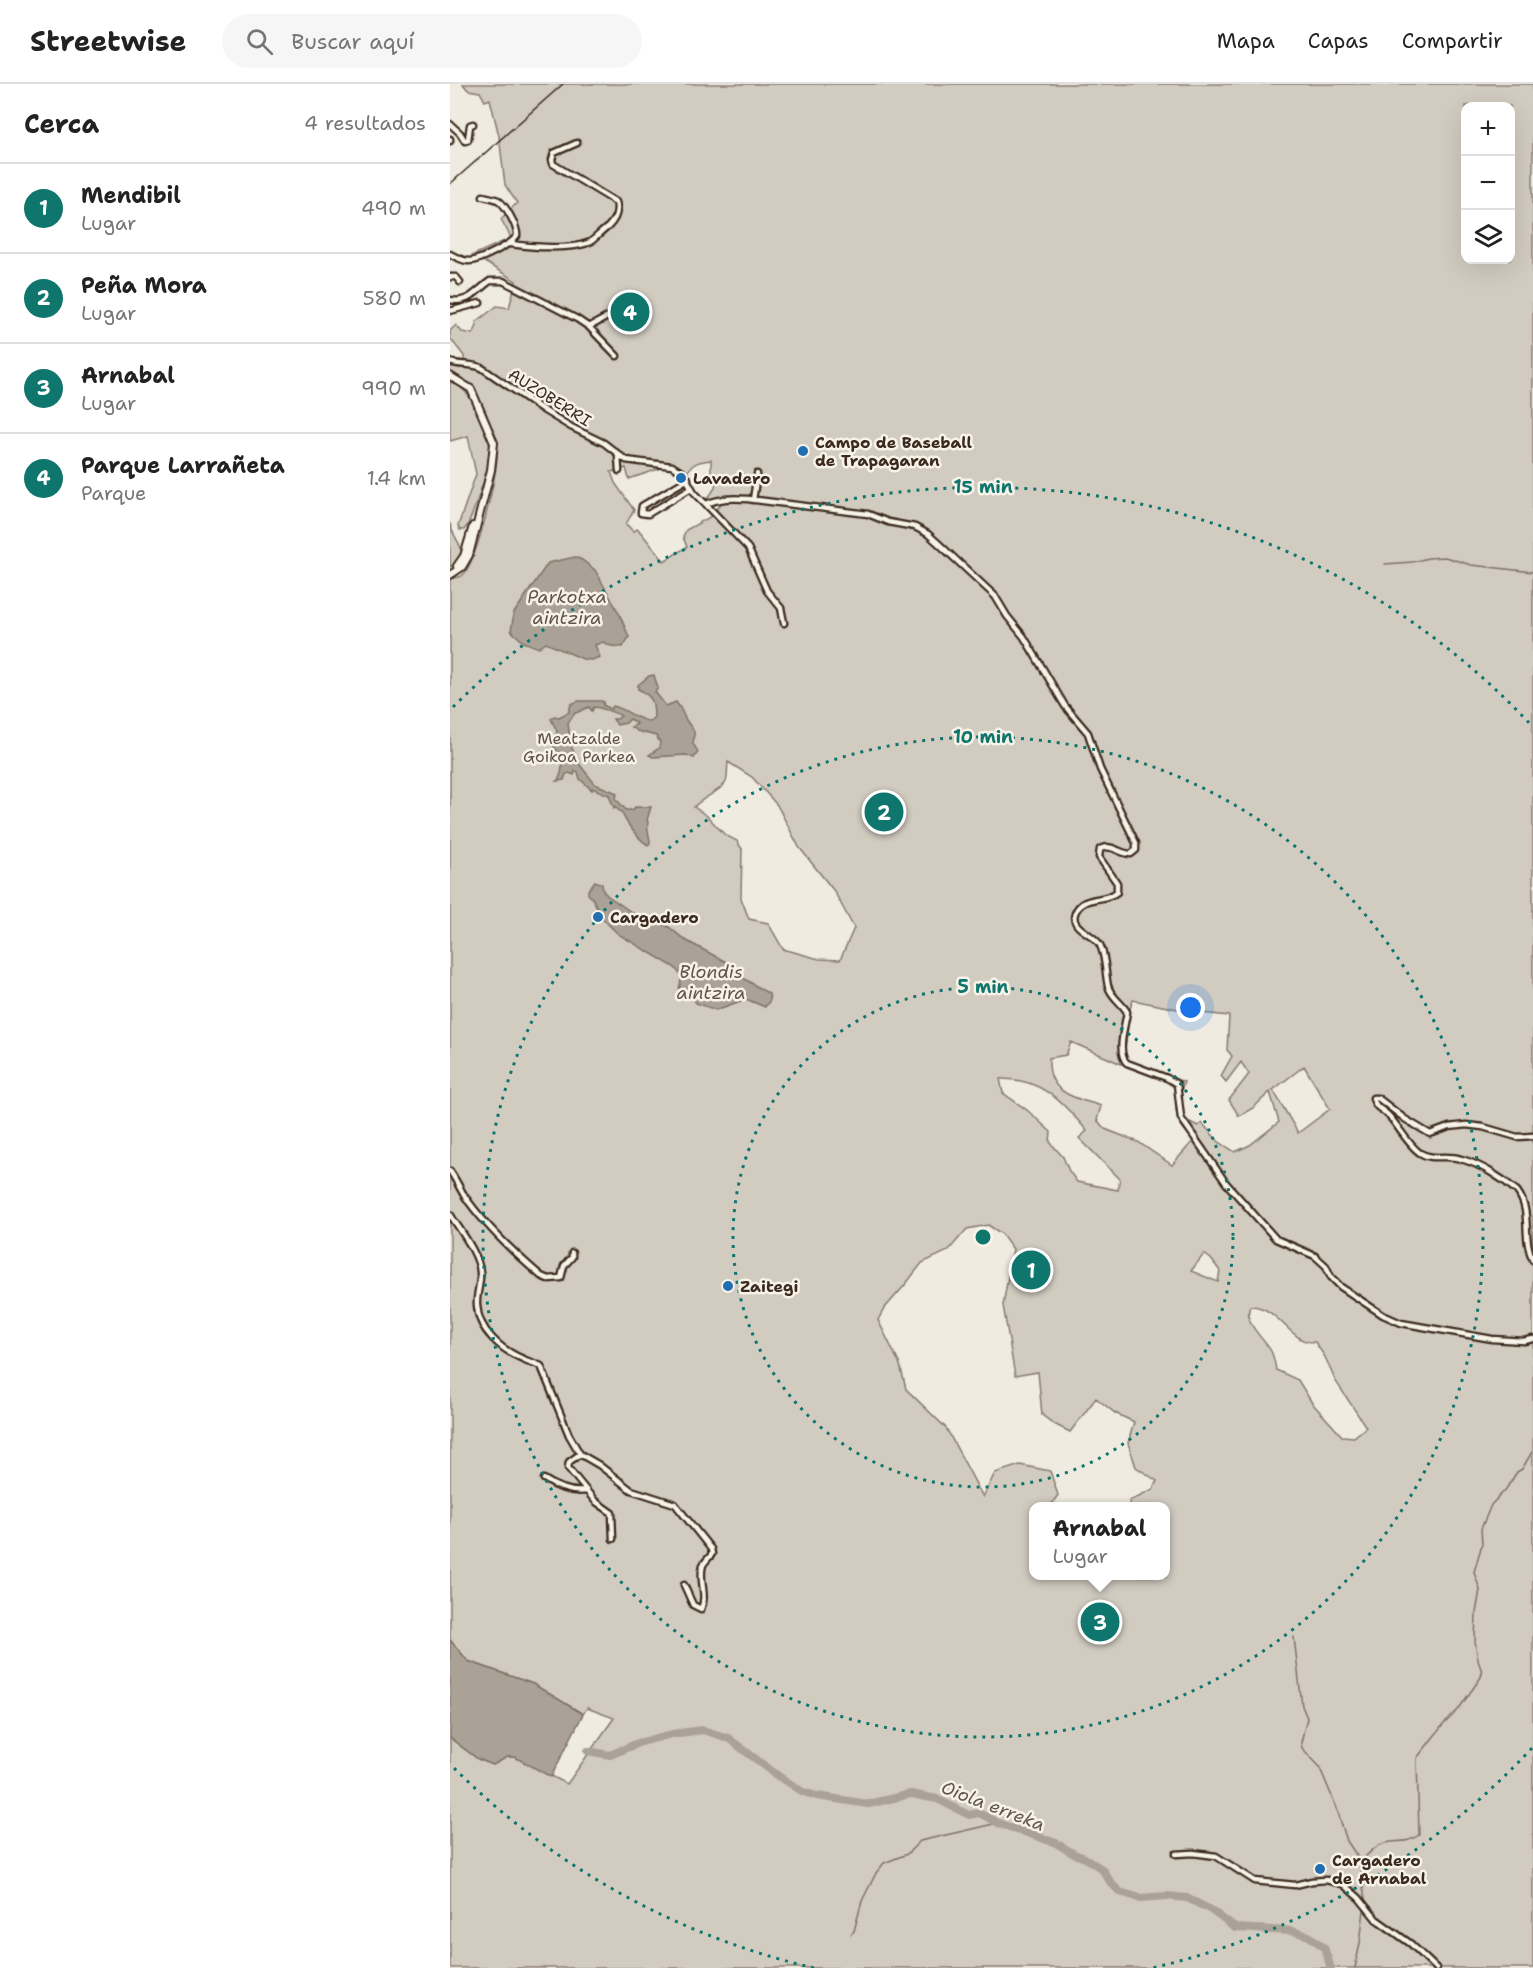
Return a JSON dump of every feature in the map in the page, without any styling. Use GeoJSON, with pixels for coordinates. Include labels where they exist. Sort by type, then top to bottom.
{"type":"FeatureCollection","features":[{"type":"Feature","properties":{"kind":"street"},"geometry":{"type":"LineString","coordinates":[[450,124],[465,141],[468,140],[470,125],[473,124]]}},
{"type":"Feature","properties":{"kind":"street"},"geometry":{"type":"LineString","coordinates":[[511,244],[578,245],[591,241],[611,224],[617,213],[616,202],[553,164],[554,153],[577,143]]}},
{"type":"Feature","properties":{"kind":"street"},"geometry":{"type":"LineString","coordinates":[[450,254],[471,261],[511,244],[517,237],[517,227],[498,200],[483,196]]}},
{"type":"Feature","properties":{"kind":"street"},"geometry":{"type":"LineString","coordinates":[[451,276],[456,277],[460,282]]}},
{"type":"Feature","properties":{"kind":"street"},"geometry":{"type":"LineString","coordinates":[[453,300],[473,296],[490,281],[506,282],[589,327],[617,356]]}},
{"type":"Feature","properties":{"kind":"street"},"geometry":{"type":"LineString","coordinates":[[453,300],[468,304],[469,307]]}},
{"type":"Feature","properties":{"kind":"street"},"geometry":{"type":"LineString","coordinates":[[451,312],[480,303]]}},
{"type":"Feature","properties":{"kind":"street"},"geometry":{"type":"LineString","coordinates":[[589,327],[613,314]]}},
{"type":"Feature","properties":{"kind":"street","name":"AUZOBERRI"},"geometry":{"type":"LineString","coordinates":[[450,362],[482,368],[561,421],[604,443],[627,460],[672,466],[688,479]]}},
{"type":"Feature","properties":{"kind":"street"},"geometry":{"type":"LineString","coordinates":[[450,376],[471,389],[492,438],[494,455],[469,555],[462,567],[450,573]]}},
{"type":"Feature","properties":{"kind":"street"},"geometry":{"type":"LineString","coordinates":[[618,455],[619,471]]}},
{"type":"Feature","properties":{"kind":"street"},"geometry":{"type":"LineString","coordinates":[[753,500],[757,474]]}},
{"type":"Feature","properties":{"kind":"street"},"geometry":{"type":"LineString","coordinates":[[691,488],[648,514],[641,513],[642,506],[688,479],[691,488],[752,555],[767,591],[781,608],[784,623]]}},
{"type":"Feature","properties":{"kind":"street"},"geometry":{"type":"LineString","coordinates":[[706,504],[728,498],[753,500],[868,514],[921,530],[995,596],[1007,616],[1019,629],[1065,706],[1088,733],[1100,769],[1136,843],[1136,850],[1129,854],[1111,847],[1100,849],[1099,857],[1117,884],[1117,892],[1106,898],[1085,902],[1076,911],[1074,917],[1079,927],[1101,946],[1111,993],[1127,1012],[1123,1059],[1127,1063],[1177,1084],[1178,1110],[1185,1124],[1226,1183],[1276,1239],[1315,1256],[1326,1266],[1331,1277],[1341,1287],[1392,1319],[1419,1327],[1488,1338],[1524,1341],[1533,1339]]}},
{"type":"Feature","properties":{"kind":"street"},"geometry":{"type":"LineString","coordinates":[[1533,1136],[1517,1137],[1483,1127],[1466,1125],[1449,1127],[1430,1134],[1405,1119],[1378,1098],[1373,1098],[1376,1106],[1388,1115],[1395,1127],[1420,1153],[1431,1158],[1448,1156],[1461,1158],[1485,1170],[1518,1192],[1530,1208],[1529,1246],[1533,1260]]}},
{"type":"Feature","properties":{"kind":"street"},"geometry":{"type":"LineString","coordinates":[[450,1171],[464,1195],[478,1212],[502,1239],[541,1275],[548,1279],[561,1278],[564,1266],[572,1257],[572,1253]]}},
{"type":"Feature","properties":{"kind":"street"},"geometry":{"type":"LineString","coordinates":[[450,1214],[463,1234],[480,1271],[477,1298],[479,1319],[501,1347],[540,1366],[569,1435],[580,1454],[599,1465],[631,1490],[648,1497],[667,1500],[678,1507],[712,1551],[711,1557],[703,1565],[704,1603],[702,1609],[693,1605],[684,1585]]}},
{"type":"Feature","properties":{"kind":"street"},"geometry":{"type":"LineString","coordinates":[[580,1454],[567,1465],[595,1501],[612,1513],[613,1539]]}},
{"type":"Feature","properties":{"kind":"street"},"geometry":{"type":"LineString","coordinates":[[544,1479],[555,1486],[578,1492],[586,1491]]}},
{"type":"Feature","properties":{"kind":"street"},"geometry":{"type":"LineString","coordinates":[[1176,1854],[1193,1853],[1216,1856],[1255,1881],[1295,1885],[1326,1880],[1343,1884],[1359,1898],[1376,1919],[1411,1944],[1436,1968]]}},
{"type":"Feature","properties":{"kind":"green space","name":"Meatzalde Goikoa Parkea"},"geometry":{"type":"Polygon","coordinates":[[[463,84],[1533,84],[1533,1968],[450,1968],[450,1738],[478,1759],[493,1765],[507,1757],[515,1757],[567,1784],[614,1718],[587,1708],[583,1714],[533,1684],[468,1661],[450,1640],[450,578],[463,575],[475,552],[491,493],[497,447],[486,414],[474,390],[466,381],[450,373],[450,360],[464,362],[464,356],[450,338],[450,331],[456,325],[462,332],[473,334],[477,326],[476,322],[497,306],[509,308],[516,281],[473,255],[511,238],[501,219],[517,203],[505,185],[499,136],[490,99],[485,101],[480,92],[468,90],[463,84]],[[711,460],[696,463],[686,474],[676,466],[659,463],[659,469],[629,479],[626,468],[611,472],[615,483],[634,510],[626,524],[633,531],[638,529],[664,561],[687,547],[683,537],[686,530],[710,517],[720,505],[717,498],[706,499],[711,494],[716,481],[717,474],[711,474],[711,460]],[[728,762],[727,780],[724,785],[694,807],[707,816],[725,835],[737,841],[742,849],[741,898],[749,919],[768,923],[783,949],[819,959],[840,960],[854,928],[834,891],[799,847],[777,805],[752,777],[728,762]],[[1133,1000],[1124,1058],[1129,1062],[1184,1082],[1180,1100],[1184,1119],[1198,1126],[1202,1123],[1219,1142],[1235,1152],[1250,1145],[1279,1122],[1270,1092],[1253,1108],[1239,1116],[1229,1100],[1249,1074],[1241,1062],[1226,1082],[1221,1076],[1232,1056],[1227,1050],[1229,1016],[1192,1012],[1133,1000]],[[1071,1042],[1066,1055],[1049,1058],[1052,1079],[1057,1087],[1072,1096],[1101,1106],[1097,1120],[1105,1129],[1138,1142],[1172,1165],[1194,1140],[1178,1119],[1175,1091],[1171,1083],[1071,1042]],[[1304,1066],[1273,1090],[1298,1133],[1330,1109],[1304,1066]],[[1000,1079],[1003,1093],[1027,1110],[1051,1132],[1050,1142],[1063,1157],[1077,1182],[1118,1190],[1120,1179],[1079,1138],[1087,1131],[1069,1110],[1050,1093],[1039,1087],[1027,1082],[1000,1079]],[[988,1225],[967,1229],[948,1251],[922,1263],[884,1309],[878,1320],[900,1365],[906,1389],[946,1428],[983,1497],[995,1473],[1020,1465],[1050,1471],[1058,1495],[1053,1502],[1029,1502],[1029,1580],[1170,1580],[1170,1502],[1129,1502],[1153,1489],[1157,1481],[1136,1467],[1128,1443],[1134,1422],[1115,1413],[1096,1398],[1070,1432],[1042,1415],[1038,1372],[1015,1376],[1003,1305],[1013,1249],[1002,1234],[988,1225]],[[1204,1254],[1191,1271],[1218,1282],[1220,1271],[1204,1254]],[[1250,1306],[1251,1324],[1271,1351],[1276,1370],[1298,1380],[1312,1403],[1342,1436],[1354,1437],[1366,1427],[1335,1380],[1325,1357],[1315,1342],[1303,1340],[1265,1310],[1250,1306]]]}},
{"type":"Feature","properties":{"kind":"green space"},"geometry":{"type":"Polygon","coordinates":[[[450,379],[458,384],[479,412],[490,445],[485,478],[470,520],[464,530],[460,530],[458,526],[476,474],[468,436],[450,441],[450,379]]]}},
{"type":"Feature","properties":{"kind":"green space"},"geometry":{"type":"Polygon","coordinates":[[[450,523],[462,551],[458,562],[450,567],[450,523]]]}},
{"type":"Feature","properties":{"kind":"water","name":"Parkotxa aintzira"},"geometry":{"type":"Polygon","coordinates":[[[575,557],[595,570],[619,613],[629,637],[623,647],[611,646],[603,642],[595,645],[600,657],[591,660],[583,659],[546,643],[539,648],[524,642],[511,631],[514,613],[548,563],[575,557]]]}},
{"type":"Feature","properties":{"kind":"water"},"geometry":{"type":"Polygon","coordinates":[[[654,675],[658,688],[655,692],[666,706],[676,702],[693,730],[693,743],[698,752],[694,758],[686,755],[653,757],[649,755],[659,748],[660,742],[656,736],[637,731],[631,727],[637,724],[630,719],[626,723],[617,725],[613,719],[621,716],[603,709],[594,707],[592,711],[589,707],[575,713],[568,723],[571,746],[580,765],[595,784],[617,793],[616,799],[626,810],[633,810],[635,807],[651,807],[647,820],[650,843],[648,845],[632,830],[622,812],[615,806],[614,808],[609,795],[592,788],[592,790],[580,779],[578,772],[575,771],[574,775],[566,774],[564,780],[557,781],[562,765],[560,756],[553,746],[557,731],[551,719],[569,712],[571,704],[578,701],[601,701],[604,702],[603,705],[611,709],[613,706],[650,721],[654,717],[653,703],[646,694],[638,689],[638,685],[649,676],[654,675]]]}},
{"type":"Feature","properties":{"kind":"water","name":"Blondis aintzira"},"geometry":{"type":"Polygon","coordinates":[[[595,881],[602,884],[603,891],[608,896],[643,920],[653,920],[669,927],[685,940],[730,964],[732,971],[769,994],[770,1000],[765,1007],[746,999],[716,1010],[696,1003],[692,996],[683,995],[679,989],[682,976],[674,967],[618,934],[601,917],[593,899],[588,894],[588,890],[595,881]]]}},
{"type":"Feature","properties":{"kind":"water"},"geometry":{"type":"Polygon","coordinates":[[[450,1640],[468,1661],[533,1684],[583,1714],[551,1777],[515,1757],[507,1757],[493,1765],[478,1759],[450,1738],[450,1640]]]}},
{"type":"Feature","properties":{"kind":"waterway"},"geometry":{"type":"LineString","coordinates":[[1385,564],[1445,557],[1471,565],[1533,572]]}},
{"type":"Feature","properties":{"kind":"waterway"},"geometry":{"type":"LineString","coordinates":[[1360,1862],[1379,1845],[1409,1840],[1419,1835],[1417,1758],[1458,1710],[1481,1677],[1482,1672],[1475,1641],[1480,1590],[1474,1572],[1482,1544],[1481,1529],[1491,1505],[1506,1489],[1517,1472],[1522,1469],[1532,1452]]}},
{"type":"Feature","properties":{"kind":"waterway"},"geometry":{"type":"LineString","coordinates":[[1294,1637],[1302,1706],[1307,1718],[1301,1742],[1302,1748],[1319,1766],[1336,1806],[1347,1841],[1359,1859]]}},
{"type":"Feature","properties":{"kind":"waterway","name":"Oiola erreka"},"geometry":{"type":"LineString","coordinates":[[588,1751],[610,1755],[638,1743],[672,1734],[703,1730],[728,1738],[803,1792],[868,1804],[911,1794],[937,1799],[969,1815],[979,1813],[998,1823],[1056,1843],[1102,1869],[1120,1892],[1140,1898],[1167,1896],[1187,1898],[1211,1910],[1235,1928],[1292,1931],[1309,1936],[1324,1947],[1331,1968]]}},
{"type":"Feature","properties":{"kind":"waterway"},"geometry":{"type":"LineString","coordinates":[[851,1934],[854,1931],[862,1901],[876,1873],[884,1863],[907,1854],[920,1841],[998,1823]]}},
{"type":"Feature","properties":{"kind":"waterway"},"geometry":{"type":"LineString","coordinates":[[1359,1860],[1365,1900]]}},
{"type":"Feature","properties":{"kind":"waterway"},"geometry":{"type":"LineString","coordinates":[[1355,1968],[1364,1910]]}},
{"type":"Feature","properties":{"kind":"railway"},"geometry":{"type":"LineString","coordinates":[[450,184],[563,84]]}},
{"type":"Feature","properties":{"kind":"place","name":"Parque Larrañeta"},"geometry":{"type":"Point","coordinates":[630,312]}},
{"type":"Feature","properties":{"kind":"place","name":"Campo de Baseball de Trapagaran"},"geometry":{"type":"Point","coordinates":[803,451]}},
{"type":"Feature","properties":{"kind":"place","name":"Lavadero"},"geometry":{"type":"Point","coordinates":[681,478]}},
{"type":"Feature","properties":{"kind":"place","name":"Peña Mora"},"geometry":{"type":"Point","coordinates":[884,812]}},
{"type":"Feature","properties":{"kind":"place","name":"Cargadero"},"geometry":{"type":"Point","coordinates":[598,917]}},
{"type":"Feature","properties":{"kind":"place","name":"Mendibil"},"geometry":{"type":"Point","coordinates":[1031,1270]}},
{"type":"Feature","properties":{"kind":"place","name":"Zaitegi"},"geometry":{"type":"Point","coordinates":[728,1286]}},
{"type":"Feature","properties":{"kind":"place","name":"Arnabal"},"geometry":{"type":"Point","coordinates":[1100,1622]}},
{"type":"Feature","properties":{"kind":"place","name":"Cargadero de Arnabal"},"geometry":{"type":"Point","coordinates":[1320,1869]}}]}
